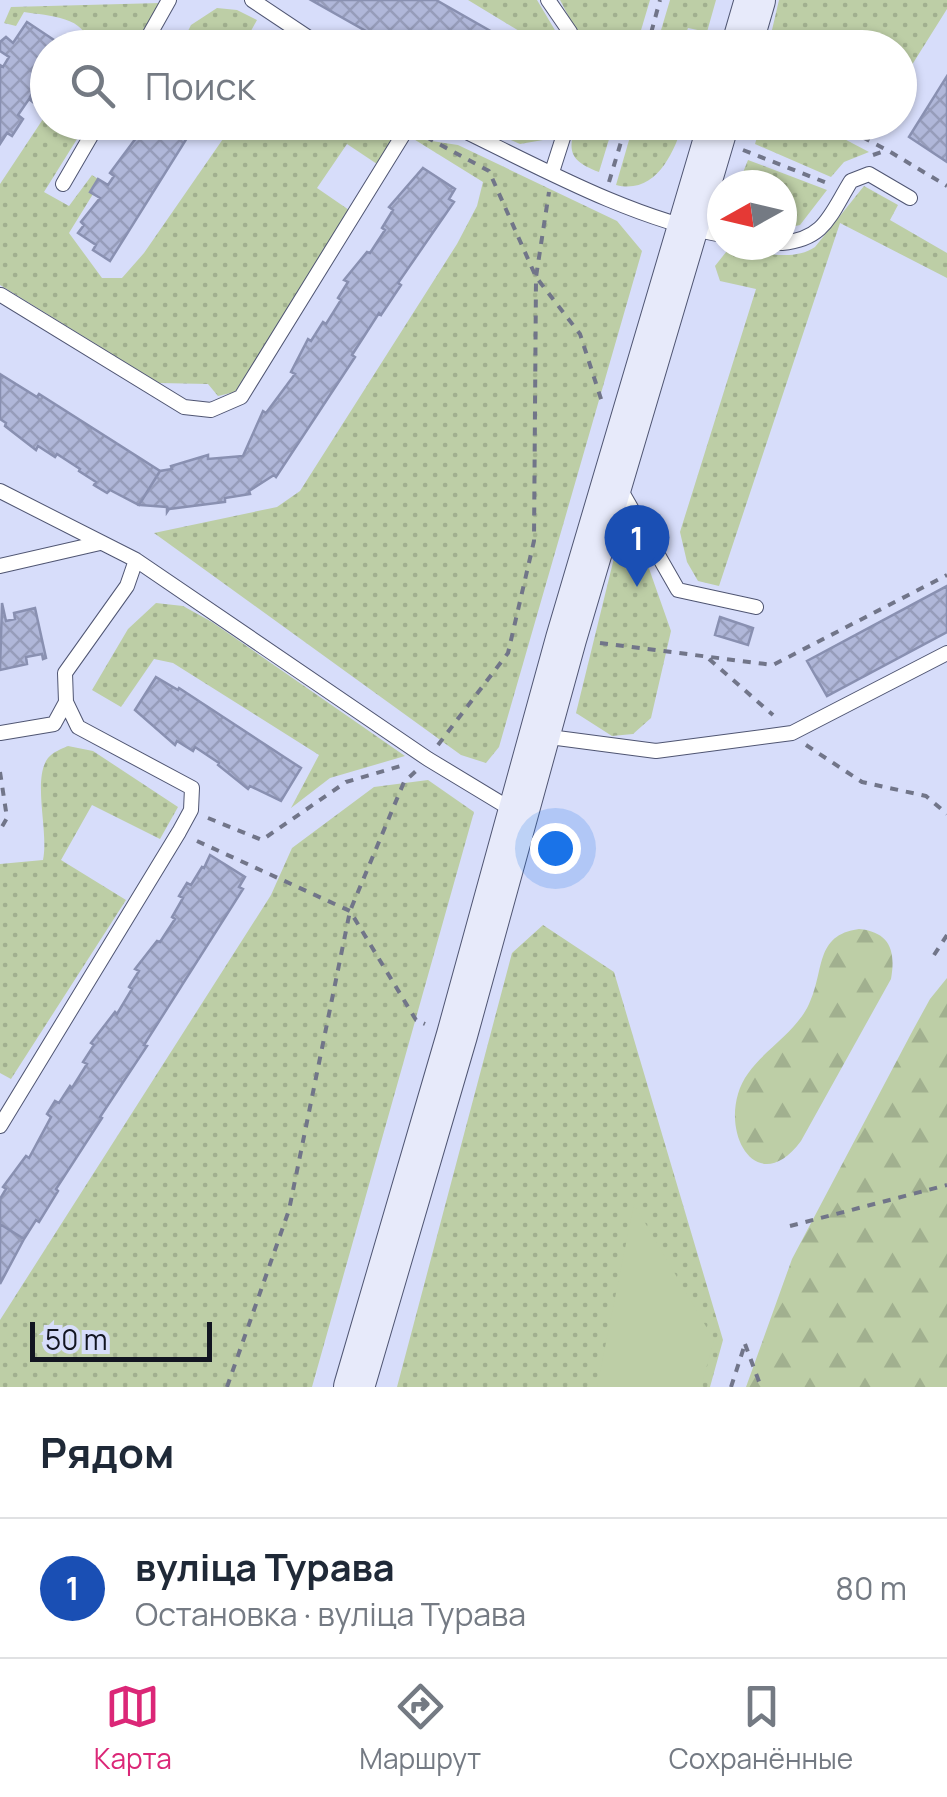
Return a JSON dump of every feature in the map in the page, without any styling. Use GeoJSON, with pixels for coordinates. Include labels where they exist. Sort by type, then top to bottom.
{"type":"FeatureCollection","features":[{"type":"Feature","properties":{"kind":"main road"},"geometry":{"type":"LineString","coordinates":[[746,30],[755,0]]}},
{"type":"Feature","properties":{"kind":"main road"},"geometry":{"type":"LineString","coordinates":[[354,1387],[542,736],[566,639],[614,478],[705,232],[725,140]]}},
{"type":"Feature","properties":{"kind":"lane"},"geometry":{"type":"LineString","coordinates":[[152,30],[169,0]]}},
{"type":"Feature","properties":{"kind":"lane"},"geometry":{"type":"LineString","coordinates":[[252,0],[297,30]]}},
{"type":"Feature","properties":{"kind":"lane"},"geometry":{"type":"LineString","coordinates":[[548,0],[569,30]]}},
{"type":"Feature","properties":{"kind":"lane"},"geometry":{"type":"LineString","coordinates":[[63,184],[89,140]]}},
{"type":"Feature","properties":{"kind":"lane"},"geometry":{"type":"LineString","coordinates":[[1,294],[184,407],[211,410],[240,398],[401,140]]}},
{"type":"Feature","properties":{"kind":"lane"},"geometry":{"type":"LineString","coordinates":[[484,140],[605,196],[705,232]]}},
{"type":"Feature","properties":{"kind":"lane"},"geometry":{"type":"LineString","coordinates":[[552,172],[562,140]]}},
{"type":"Feature","properties":{"kind":"lane"},"geometry":{"type":"LineString","coordinates":[[797,242],[820,230],[858,176],[869,174],[910,198]]}},
{"type":"Feature","properties":{"kind":"lane"},"geometry":{"type":"LineString","coordinates":[[614,478],[678,590],[756,608]]}},
{"type":"Feature","properties":{"kind":"lane"},"geometry":{"type":"LineString","coordinates":[[0,491],[136,560],[428,759],[518,814]]}},
{"type":"Feature","properties":{"kind":"lane"},"geometry":{"type":"LineString","coordinates":[[0,566],[100,543]]}},
{"type":"Feature","properties":{"kind":"lane"},"geometry":{"type":"LineString","coordinates":[[0,1126],[191,810],[192,788],[78,727],[66,702],[66,673],[127,586],[136,560]]}},
{"type":"Feature","properties":{"kind":"lane"},"geometry":{"type":"LineString","coordinates":[[542,736],[656,752],[792,732],[947,653]]}},
{"type":"Feature","properties":{"kind":"lane"},"geometry":{"type":"LineString","coordinates":[[0,733],[54,724],[66,702]]}},
{"type":"Feature","properties":{"kind":"path"},"geometry":{"type":"LineString","coordinates":[[652,30],[660,0]]}},
{"type":"Feature","properties":{"kind":"path"},"geometry":{"type":"LineString","coordinates":[[436,140],[489,171],[536,276],[580,334],[605,410]]}},
{"type":"Feature","properties":{"kind":"path"},"geometry":{"type":"LineString","coordinates":[[605,196],[622,140]]}},
{"type":"Feature","properties":{"kind":"path"},"geometry":{"type":"LineString","coordinates":[[738,140],[834,186]]}},
{"type":"Feature","properties":{"kind":"path"},"geometry":{"type":"LineString","coordinates":[[869,140],[947,186]]}},
{"type":"Feature","properties":{"kind":"path"},"geometry":{"type":"LineString","coordinates":[[873,155],[888,150]]}},
{"type":"Feature","properties":{"kind":"path"},"geometry":{"type":"LineString","coordinates":[[227,1387],[289,1210],[350,911],[404,782],[428,759],[508,653],[534,541],[536,276],[552,172]]}},
{"type":"Feature","properties":{"kind":"path"},"geometry":{"type":"LineString","coordinates":[[566,639],[773,665],[947,575]]}},
{"type":"Feature","properties":{"kind":"path"},"geometry":{"type":"LineString","coordinates":[[706,656],[813,751],[862,782],[926,796],[947,814]]}},
{"type":"Feature","properties":{"kind":"path"},"geometry":{"type":"LineString","coordinates":[[191,810],[262,840],[346,782],[428,759]]}},
{"type":"Feature","properties":{"kind":"path"},"geometry":{"type":"LineString","coordinates":[[0,772],[8,818],[0,830]]}},
{"type":"Feature","properties":{"kind":"path"},"geometry":{"type":"LineString","coordinates":[[179,832],[350,911],[416,1020],[457,1035]]}},
{"type":"Feature","properties":{"kind":"path"},"geometry":{"type":"LineString","coordinates":[[934,955],[947,934]]}},
{"type":"Feature","properties":{"kind":"path"},"geometry":{"type":"LineString","coordinates":[[790,1226],[947,1186]]}},
{"type":"Feature","properties":{"kind":"path"},"geometry":{"type":"LineString","coordinates":[[731,1387],[745,1344],[762,1387]]}},
{"type":"Feature","properties":{"kind":"green space"},"geometry":{"type":"Polygon","coordinates":[[[468,0],[537,0],[555,30],[517,30],[468,0]]]}},
{"type":"Feature","properties":{"kind":"green space"},"geometry":{"type":"Polygon","coordinates":[[[560,0],[650,0],[641,30],[576,30],[560,0]]]}},
{"type":"Feature","properties":{"kind":"green space"},"geometry":{"type":"Polygon","coordinates":[[[670,0],[716,0],[708,30],[661,30],[670,0]]]}},
{"type":"Feature","properties":{"kind":"green space"},"geometry":{"type":"Polygon","coordinates":[[[779,0],[947,0],[947,9],[917,57],[917,30],[772,30],[779,0]]]}},
{"type":"Feature","properties":{"kind":"green space"},"geometry":{"type":"Polygon","coordinates":[[[160,3],[143,30],[83,30],[65,19],[24,12],[16,26],[4,23],[11,7],[160,3]]]}},
{"type":"Feature","properties":{"kind":"green space"},"geometry":{"type":"Polygon","coordinates":[[[217,8],[237,10],[257,20],[252,30],[188,30],[217,8]]]}},
{"type":"Feature","properties":{"kind":"green space"},"geometry":{"type":"Polygon","coordinates":[[[30,139],[76,140],[44,192],[69,206],[92,175],[101,181],[69,233],[102,278],[122,278],[144,253],[222,140],[392,140],[377,164],[347,144],[317,188],[349,210],[235,392],[218,396],[208,384],[159,383],[0,285],[0,184],[30,139]]]}},
{"type":"Feature","properties":{"kind":"green space"},"geometry":{"type":"Polygon","coordinates":[[[415,140],[458,145],[617,221],[642,251],[499,747],[486,763],[461,755],[154,533],[277,507],[300,491],[457,244],[477,206],[483,182],[415,140]]]}},
{"type":"Feature","properties":{"kind":"green space"},"geometry":{"type":"Polygon","coordinates":[[[511,140],[543,140],[520,144],[511,140]]]}},
{"type":"Feature","properties":{"kind":"green space"},"geometry":{"type":"Polygon","coordinates":[[[609,140],[599,172],[577,159],[572,141],[609,140]]]}},
{"type":"Feature","properties":{"kind":"green space"},"geometry":{"type":"Polygon","coordinates":[[[629,140],[677,140],[668,159],[652,178],[642,184],[616,185],[629,140]]]}},
{"type":"Feature","properties":{"kind":"green space"},"geometry":{"type":"Polygon","coordinates":[[[756,140],[846,140],[869,152],[844,162],[831,177],[755,144],[756,140]]]}},
{"type":"Feature","properties":{"kind":"green space"},"geometry":{"type":"Polygon","coordinates":[[[748,160],[774,170],[744,170],[748,160]]]}},
{"type":"Feature","properties":{"kind":"green space"},"geometry":{"type":"Polygon","coordinates":[[[797,179],[827,190],[797,226],[797,179]]]}},
{"type":"Feature","properties":{"kind":"green space"},"geometry":{"type":"Polygon","coordinates":[[[864,186],[898,205],[890,220],[947,253],[947,278],[840,223],[719,586],[698,581],[687,562],[680,532],[756,289],[720,281],[715,266],[720,260],[797,260],[797,254],[815,247],[864,186]]]}},
{"type":"Feature","properties":{"kind":"green space"},"geometry":{"type":"Polygon","coordinates":[[[634,539],[646,560],[671,631],[651,718],[633,734],[612,736],[576,713],[615,554],[634,539]]]}},
{"type":"Feature","properties":{"kind":"green space"},"geometry":{"type":"Polygon","coordinates":[[[156,603],[183,606],[212,622],[405,756],[330,778],[291,808],[319,755],[173,663],[154,659],[121,707],[92,690],[128,629],[156,603]]]}},
{"type":"Feature","properties":{"kind":"green space"},"geometry":{"type":"Polygon","coordinates":[[[68,746],[93,751],[178,807],[160,839],[92,805],[61,860],[126,900],[11,1079],[0,1073],[0,864],[43,860],[43,767],[50,756],[68,746]]]}},
{"type":"Feature","properties":{"kind":"green space"},"geometry":{"type":"Polygon","coordinates":[[[428,780],[474,812],[312,1387],[0,1387],[0,1320],[271,895],[292,848],[374,787],[428,780]]]}},
{"type":"Feature","properties":{"kind":"green space"},"geometry":{"type":"Polygon","coordinates":[[[543,925],[614,972],[723,1340],[710,1387],[397,1387],[512,953],[543,925]]]}},
{"type":"Feature","properties":{"kind":"green space"},"geometry":{"type":"Polygon","coordinates":[[[859,929],[878,934],[888,945],[891,979],[801,1141],[786,1157],[759,1163],[749,1156],[736,1129],[735,1112],[743,1081],[802,1016],[814,992],[823,956],[834,939],[859,929]]]}},
{"type":"Feature","properties":{"kind":"green space"},"geometry":{"type":"Polygon","coordinates":[[[947,978],[947,1387],[746,1387],[792,1259],[930,999],[947,978]]]}},
{"type":"Feature","properties":{"kind":"green space"},"geometry":{"type":"Polygon","coordinates":[[[634,1204],[714,1340],[701,1387],[597,1387],[634,1204]]]}},
{"type":"Feature","properties":{"kind":"building"},"geometry":{"type":"Polygon","coordinates":[[[311,0],[436,0],[489,30],[364,30],[311,0]]]}},
{"type":"Feature","properties":{"kind":"building"},"geometry":{"type":"Polygon","coordinates":[[[27,22],[39,30],[30,30],[30,100],[18,115],[23,119],[12,136],[7,133],[0,144],[0,65],[3,67],[9,57],[0,51],[0,42],[6,37],[13,43],[27,22]]]}},
{"type":"Feature","properties":{"kind":"building"},"geometry":{"type":"Polygon","coordinates":[[[947,76],[947,162],[914,140],[917,140],[917,124],[947,76]]]}},
{"type":"Feature","properties":{"kind":"building"},"geometry":{"type":"Polygon","coordinates":[[[135,140],[186,140],[110,261],[78,233],[84,225],[81,222],[100,198],[90,192],[98,179],[108,185],[114,176],[110,173],[135,140]]]}},
{"type":"Feature","properties":{"kind":"building"},"geometry":{"type":"Polygon","coordinates":[[[423,168],[455,189],[449,199],[454,202],[276,477],[249,491],[250,494],[225,498],[225,502],[167,512],[167,507],[139,505],[160,471],[208,455],[208,459],[243,456],[263,411],[266,413],[295,374],[291,372],[308,339],[311,341],[323,322],[326,324],[341,300],[338,298],[348,282],[344,280],[385,230],[382,228],[393,210],[389,207],[423,168]]]}},
{"type":"Feature","properties":{"kind":"building"},"geometry":{"type":"Polygon","coordinates":[[[0,374],[37,397],[39,394],[160,471],[139,505],[110,490],[107,493],[80,469],[57,454],[55,457],[38,446],[36,450],[5,426],[0,419],[0,374]]]}},
{"type":"Feature","properties":{"kind":"building"},"geometry":{"type":"Polygon","coordinates":[[[947,586],[947,632],[827,696],[807,661],[947,586]]]}},
{"type":"Feature","properties":{"kind":"building"},"geometry":{"type":"Polygon","coordinates":[[[2,603],[6,621],[15,619],[14,613],[35,608],[46,658],[42,654],[26,657],[27,664],[0,670],[2,603]]]}},
{"type":"Feature","properties":{"kind":"building"},"geometry":{"type":"Polygon","coordinates":[[[720,617],[753,628],[748,645],[715,635],[720,617]]]}},
{"type":"Feature","properties":{"kind":"building"},"geometry":{"type":"Polygon","coordinates":[[[156,677],[301,768],[281,801],[250,786],[248,789],[195,747],[193,751],[177,741],[175,745],[135,710],[156,677]]]}},
{"type":"Feature","properties":{"kind":"building"},"geometry":{"type":"Polygon","coordinates":[[[210,855],[245,877],[239,887],[243,889],[39,1222],[36,1220],[24,1239],[0,1224],[0,1199],[6,1189],[3,1187],[26,1156],[29,1158],[51,1117],[47,1114],[55,1101],[59,1103],[72,1088],[87,1064],[83,1062],[94,1045],[91,1043],[117,1014],[132,989],[129,987],[139,971],[135,969],[160,942],[175,919],[172,917],[183,898],[179,896],[204,868],[210,855]]]}},
{"type":"Feature","properties":{"kind":"building"},"geometry":{"type":"Polygon","coordinates":[[[0,1224],[24,1239],[0,1284],[0,1224]]]}},
{"type":"Feature","properties":{"kind":"place","name":"вуліца Турава"},"geometry":{"type":"Point","coordinates":[637,587]}}]}
